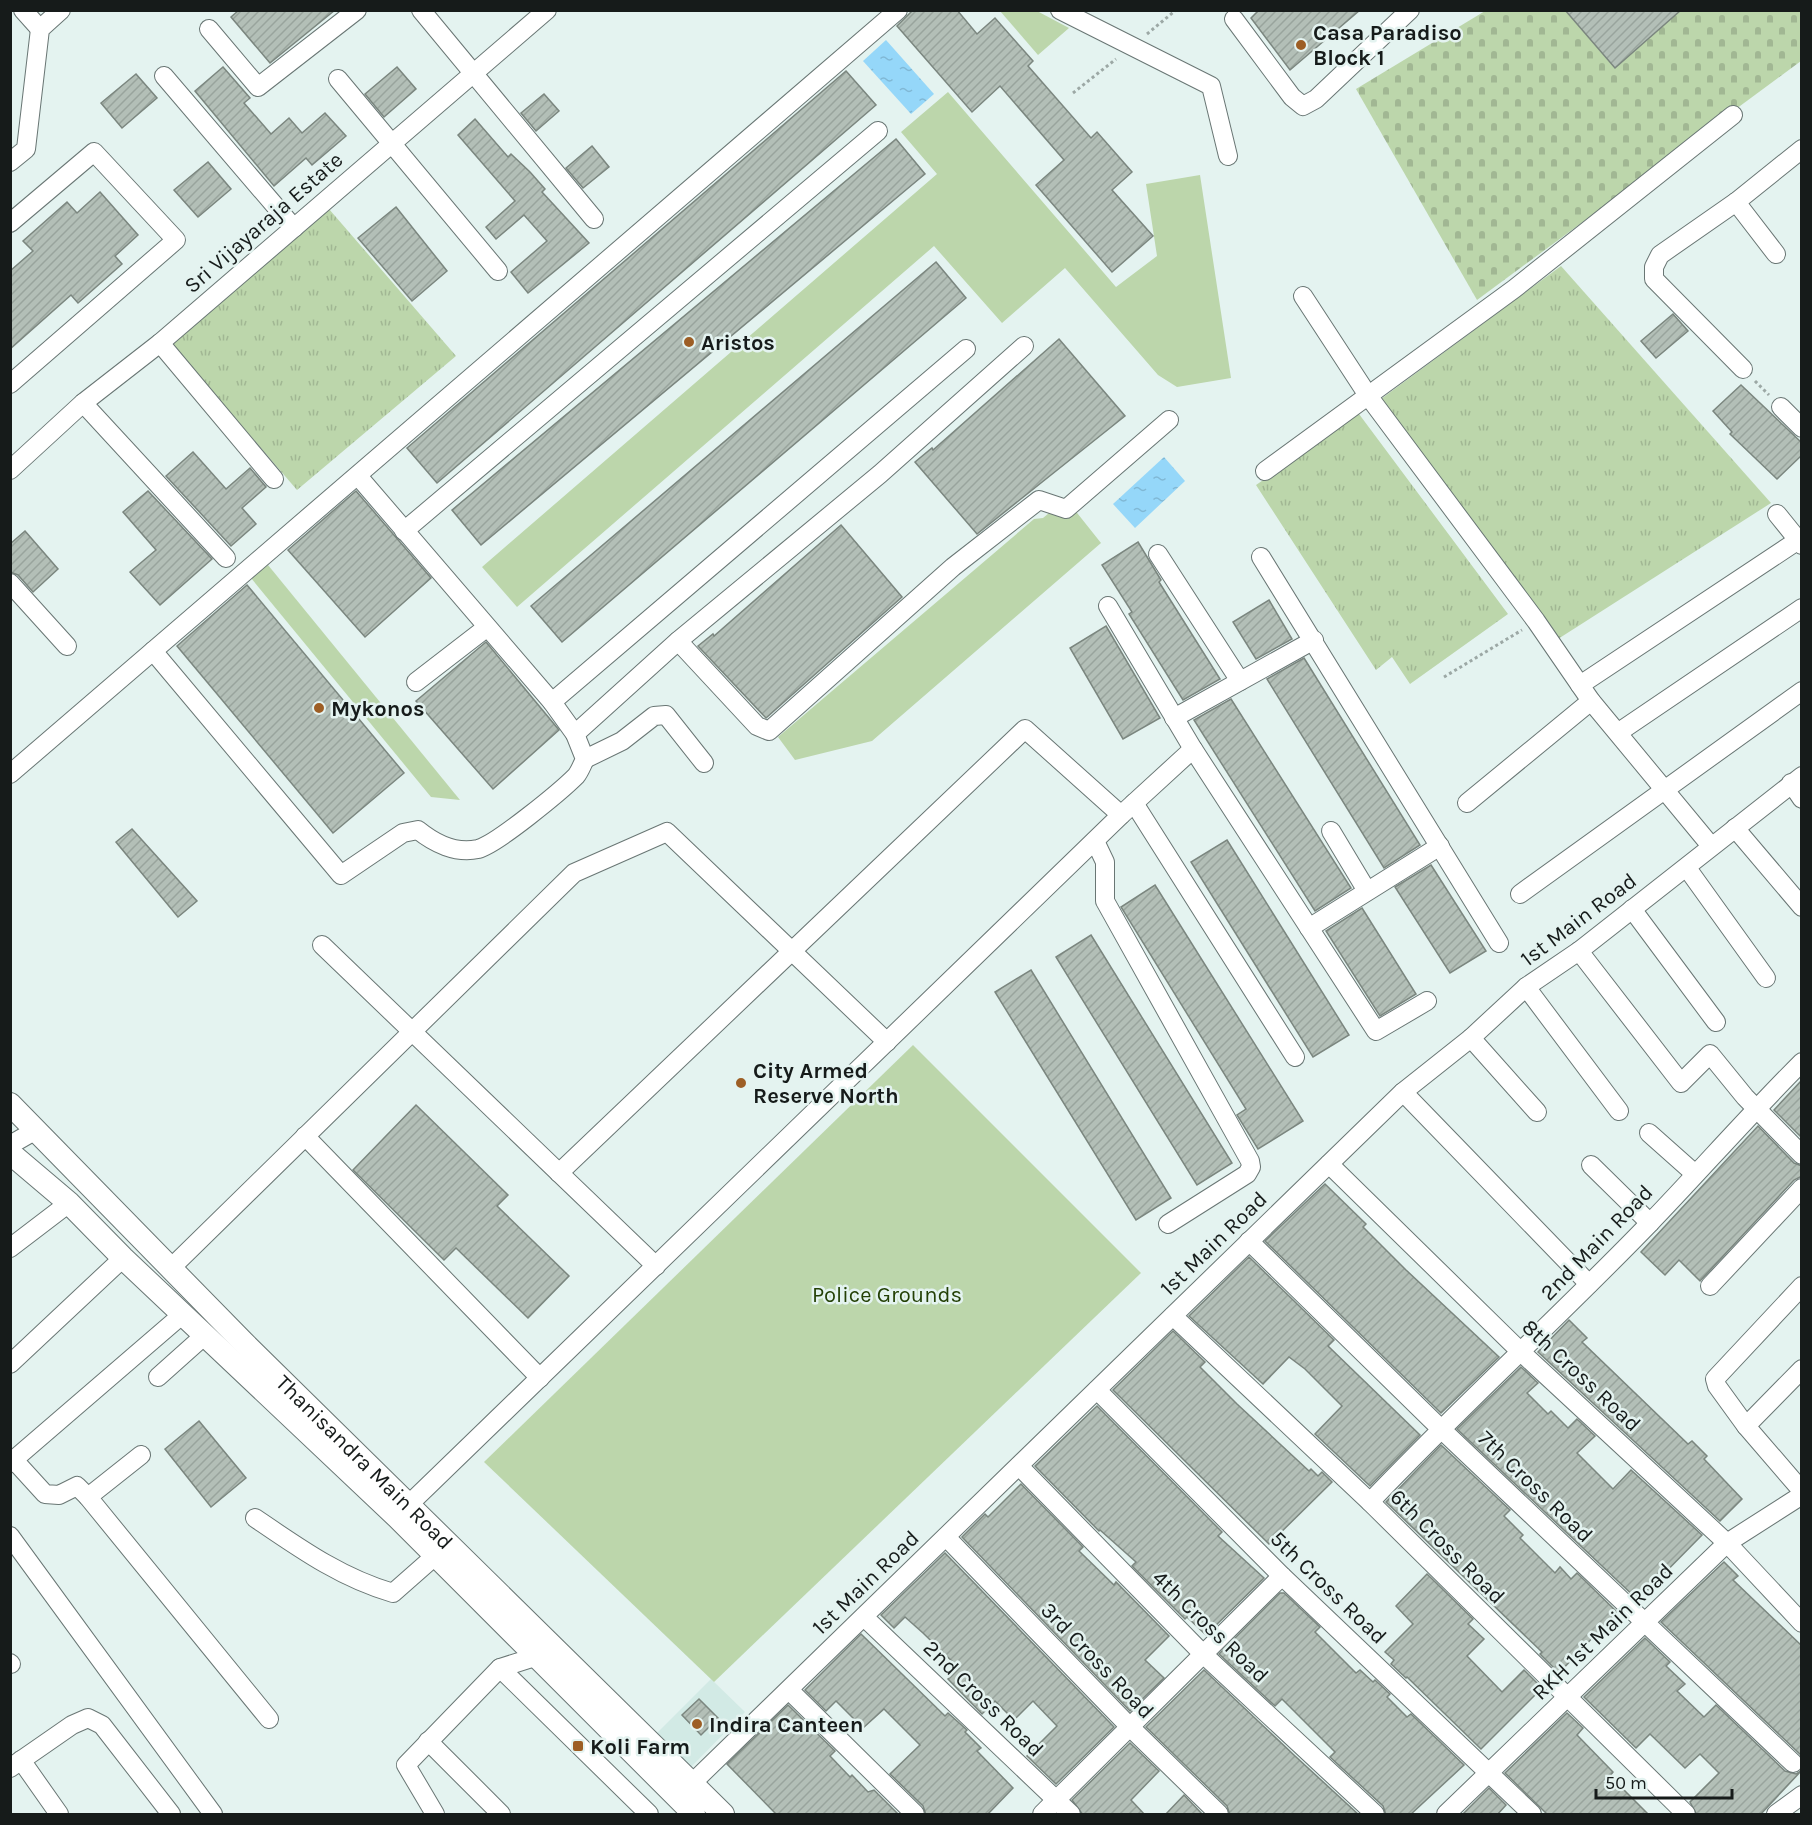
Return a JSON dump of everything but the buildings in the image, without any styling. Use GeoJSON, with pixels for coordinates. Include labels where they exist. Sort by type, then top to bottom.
{"type":"FeatureCollection","features":[{"type":"Feature","properties":{"kind":"main road","name":"Thanisandra Main Road"},"geometry":{"type":"LineString","coordinates":[[10,1104],[403,1510],[684,1791],[694,1815]]}},
{"type":"Feature","properties":{"kind":"main road","name":"Thanisandra Main Road"},"geometry":{"type":"LineString","coordinates":[[10,1153],[69,1203],[123,1258],[205,1335],[403,1510],[435,1556],[535,1657],[684,1791],[723,1815]]}},
{"type":"Feature","properties":{"kind":"street"},"geometry":{"type":"LineString","coordinates":[[23,10],[40,29]]}},
{"type":"Feature","properties":{"kind":"street"},"geometry":{"type":"LineString","coordinates":[[10,162],[26,149],[40,29],[61,10]]}},
{"type":"Feature","properties":{"kind":"street"},"geometry":{"type":"LineString","coordinates":[[209,29],[258,87],[357,10]]}},
{"type":"Feature","properties":{"kind":"street"},"geometry":{"type":"LineString","coordinates":[[421,10],[594,219]]}},
{"type":"Feature","properties":{"kind":"street","name":"Sri Vijayaraja Estate"},"geometry":{"type":"LineString","coordinates":[[10,470],[83,403],[160,343],[548,10]]}},
{"type":"Feature","properties":{"kind":"street"},"geometry":{"type":"LineString","coordinates":[[10,774],[898,10]]}},
{"type":"Feature","properties":{"kind":"street"},"geometry":{"type":"LineString","coordinates":[[1060,10],[1211,86],[1228,156]]}},
{"type":"Feature","properties":{"kind":"street"},"geometry":{"type":"LineString","coordinates":[[1234,19],[1285,88],[1303,106],[1316,99],[1410,10]]}},
{"type":"Feature","properties":{"kind":"street"},"geometry":{"type":"LineString","coordinates":[[165,76],[294,228]]}},
{"type":"Feature","properties":{"kind":"street"},"geometry":{"type":"LineString","coordinates":[[338,78],[498,271]]}},
{"type":"Feature","properties":{"kind":"street"},"geometry":{"type":"LineString","coordinates":[[1265,471],[1514,289],[1733,115]]}},
{"type":"Feature","properties":{"kind":"street"},"geometry":{"type":"LineString","coordinates":[[404,531],[878,131]]}},
{"type":"Feature","properties":{"kind":"street"},"geometry":{"type":"LineString","coordinates":[[1743,369],[1654,279],[1654,267],[1660,255],[1736,202],[1802,149]]}},
{"type":"Feature","properties":{"kind":"street"},"geometry":{"type":"LineString","coordinates":[[10,224],[94,152],[176,240],[10,384]]}},
{"type":"Feature","properties":{"kind":"street"},"geometry":{"type":"LineString","coordinates":[[1736,202],[1776,254]]}},
{"type":"Feature","properties":{"kind":"street"},"geometry":{"type":"LineString","coordinates":[[1303,296],[1369,397],[1536,621],[1591,701],[1619,732],[1663,791],[1711,846]]}},
{"type":"Feature","properties":{"kind":"street"},"geometry":{"type":"LineString","coordinates":[[160,343],[274,479]]}},
{"type":"Feature","properties":{"kind":"street"},"geometry":{"type":"LineString","coordinates":[[575,734],[678,642],[880,474],[1024,346]]}},
{"type":"Feature","properties":{"kind":"street"},"geometry":{"type":"LineString","coordinates":[[552,702],[966,349]]}},
{"type":"Feature","properties":{"kind":"street"},"geometry":{"type":"LineString","coordinates":[[83,403],[226,558]]}},
{"type":"Feature","properties":{"kind":"street"},"geometry":{"type":"LineString","coordinates":[[1781,407],[1802,428]]}},
{"type":"Feature","properties":{"kind":"street"},"geometry":{"type":"LineString","coordinates":[[678,642],[757,726],[769,731],[953,567],[1039,500],[1066,509],[1169,420]]}},
{"type":"Feature","properties":{"kind":"street"},"geometry":{"type":"LineString","coordinates":[[358,476],[486,628],[552,702],[575,734],[585,759]]}},
{"type":"Feature","properties":{"kind":"street"},"geometry":{"type":"LineString","coordinates":[[1580,686],[1799,543],[1776,514]]}},
{"type":"Feature","properties":{"kind":"street"},"geometry":{"type":"LineString","coordinates":[[1158,554],[1240,681]]}},
{"type":"Feature","properties":{"kind":"street"},"geometry":{"type":"LineString","coordinates":[[1262,557],[1499,943]]}},
{"type":"Feature","properties":{"kind":"street"},"geometry":{"type":"LineString","coordinates":[[10,583],[67,646]]}},
{"type":"Feature","properties":{"kind":"street"},"geometry":{"type":"LineString","coordinates":[[1108,606],[1192,749],[1376,1031],[1427,1001]]}},
{"type":"Feature","properties":{"kind":"street"},"geometry":{"type":"LineString","coordinates":[[1619,732],[1802,608]]}},
{"type":"Feature","properties":{"kind":"street"},"geometry":{"type":"LineString","coordinates":[[416,682],[486,628]]}},
{"type":"Feature","properties":{"kind":"street"},"geometry":{"type":"LineString","coordinates":[[1174,718],[1314,640]]}},
{"type":"Feature","properties":{"kind":"street"},"geometry":{"type":"LineString","coordinates":[[153,651],[341,875],[403,833],[418,830],[432,842],[463,850],[478,849],[490,843],[577,775],[585,759],[622,741],[654,716],[666,715],[704,763]]}},
{"type":"Feature","properties":{"kind":"street"},"geometry":{"type":"LineString","coordinates":[[1520,894],[1802,691]]}},
{"type":"Feature","properties":{"kind":"street"},"geometry":{"type":"LineString","coordinates":[[1467,803],[1591,701]]}},
{"type":"Feature","properties":{"kind":"street"},"geometry":{"type":"LineString","coordinates":[[559,1173],[1025,729],[1128,809],[1295,1057]]}},
{"type":"Feature","properties":{"kind":"street"},"geometry":{"type":"LineString","coordinates":[[403,1510],[1192,749]]}},
{"type":"Feature","properties":{"kind":"street"},"geometry":{"type":"LineString","coordinates":[[1796,779],[1802,799]]}},
{"type":"Feature","properties":{"kind":"street","name":"1st Main Road"},"geometry":{"type":"LineString","coordinates":[[684,1791],[1403,1092],[1471,1038],[1526,987],[1579,951],[1687,868],[1711,846],[1796,779]]}},
{"type":"Feature","properties":{"kind":"street"},"geometry":{"type":"LineString","coordinates":[[1735,828],[1802,907]]}},
{"type":"Feature","properties":{"kind":"street"},"geometry":{"type":"LineString","coordinates":[[1330,831],[1367,891]]}},
{"type":"Feature","properties":{"kind":"street"},"geometry":{"type":"LineString","coordinates":[[171,1268],[574,873],[667,832],[887,1042]]}},
{"type":"Feature","properties":{"kind":"street"},"geometry":{"type":"LineString","coordinates":[[1095,841],[1106,862],[1105,901],[1250,1161],[1251,1167],[1247,1174],[1168,1224]]}},
{"type":"Feature","properties":{"kind":"street"},"geometry":{"type":"LineString","coordinates":[[1309,928],[1440,846]]}},
{"type":"Feature","properties":{"kind":"street"},"geometry":{"type":"LineString","coordinates":[[1687,868],[1766,978]]}},
{"type":"Feature","properties":{"kind":"street"},"geometry":{"type":"LineString","coordinates":[[1632,909],[1716,1022]]}},
{"type":"Feature","properties":{"kind":"street"},"geometry":{"type":"LineString","coordinates":[[322,945],[656,1266]]}},
{"type":"Feature","properties":{"kind":"street"},"geometry":{"type":"LineString","coordinates":[[1579,951],[1681,1083],[1710,1054],[1755,1108],[1802,1155]]}},
{"type":"Feature","properties":{"kind":"street"},"geometry":{"type":"LineString","coordinates":[[1526,987],[1619,1111]]}},
{"type":"Feature","properties":{"kind":"street"},"geometry":{"type":"LineString","coordinates":[[1471,1038],[1538,1113]]}},
{"type":"Feature","properties":{"kind":"street","name":"2nd Main Road"},"geometry":{"type":"LineString","coordinates":[[1370,1502],[1440,1428],[1521,1352],[1650,1223],[1755,1108],[1802,1062]]}},
{"type":"Feature","properties":{"kind":"street"},"geometry":{"type":"LineString","coordinates":[[1403,1092],[1589,1284]]}},
{"type":"Feature","properties":{"kind":"street"},"geometry":{"type":"LineString","coordinates":[[10,1145],[36,1130]]}},
{"type":"Feature","properties":{"kind":"street"},"geometry":{"type":"LineString","coordinates":[[1649,1133],[1694,1173]]}},
{"type":"Feature","properties":{"kind":"street"},"geometry":{"type":"LineString","coordinates":[[305,1137],[540,1378]]}},
{"type":"Feature","properties":{"kind":"street","name":"8th Cross Road"},"geometry":{"type":"LineString","coordinates":[[1329,1164],[1521,1352],[1726,1543],[1802,1623]]}},
{"type":"Feature","properties":{"kind":"street"},"geometry":{"type":"LineString","coordinates":[[1591,1165],[1650,1223]]}},
{"type":"Feature","properties":{"kind":"street"},"geometry":{"type":"LineString","coordinates":[[1710,1286],[1802,1188]]}},
{"type":"Feature","properties":{"kind":"street"},"geometry":{"type":"LineString","coordinates":[[10,1248],[69,1203]]}},
{"type":"Feature","properties":{"kind":"street","name":"7th Cross Road"},"geometry":{"type":"LineString","coordinates":[[1250,1241],[1440,1428],[1793,1763]]}},
{"type":"Feature","properties":{"kind":"street"},"geometry":{"type":"LineString","coordinates":[[10,1364],[123,1258]]}},
{"type":"Feature","properties":{"kind":"street"},"geometry":{"type":"LineString","coordinates":[[1799,1485],[1746,1426],[1717,1386],[1715,1379],[1801,1288]]}},
{"type":"Feature","properties":{"kind":"street"},"geometry":{"type":"LineString","coordinates":[[183,1314],[12,1461],[45,1494],[59,1495],[77,1486],[88,1497],[269,1719]]}},
{"type":"Feature","properties":{"kind":"street","name":"6th Cross Road"},"geometry":{"type":"LineString","coordinates":[[1173,1316],[1370,1502],[1686,1815]]}},
{"type":"Feature","properties":{"kind":"street"},"geometry":{"type":"LineString","coordinates":[[158,1377],[205,1335]]}},
{"type":"Feature","properties":{"kind":"street"},"geometry":{"type":"LineString","coordinates":[[1746,1426],[1802,1369]]}},
{"type":"Feature","properties":{"kind":"street","name":"5th Cross Road"},"geometry":{"type":"LineString","coordinates":[[1097,1390],[1282,1576],[1532,1815]]}},
{"type":"Feature","properties":{"kind":"street"},"geometry":{"type":"LineString","coordinates":[[88,1497],[141,1455]]}},
{"type":"Feature","properties":{"kind":"street","name":"4th Cross Road"},"geometry":{"type":"LineString","coordinates":[[1019,1466],[1203,1654],[1375,1815]]}},
{"type":"Feature","properties":{"kind":"street","name":"RKH 1st Main Road"},"geometry":{"type":"LineString","coordinates":[[1446,1815],[1726,1543],[1799,1485]]}},
{"type":"Feature","properties":{"kind":"street"},"geometry":{"type":"LineString","coordinates":[[255,1518],[328,1566],[368,1586],[393,1593],[435,1556]]}},
{"type":"Feature","properties":{"kind":"street"},"geometry":{"type":"LineString","coordinates":[[10,1536],[213,1815]]}},
{"type":"Feature","properties":{"kind":"street","name":"3rd Cross Road"},"geometry":{"type":"LineString","coordinates":[[946,1537],[1130,1727],[1219,1815]]}},
{"type":"Feature","properties":{"kind":"street"},"geometry":{"type":"LineString","coordinates":[[1042,1815],[1282,1576]]}},
{"type":"Feature","properties":{"kind":"street","name":"2nd Cross Road"},"geometry":{"type":"LineString","coordinates":[[864,1617],[1071,1815]]}},
{"type":"Feature","properties":{"kind":"street"},"geometry":{"type":"LineString","coordinates":[[435,1815],[406,1765],[500,1668],[535,1657]]}},
{"type":"Feature","properties":{"kind":"street"},"geometry":{"type":"LineString","coordinates":[[500,1668],[649,1815]]}},
{"type":"Feature","properties":{"kind":"street"},"geometry":{"type":"LineString","coordinates":[[789,1690],[915,1815]]}},
{"type":"Feature","properties":{"kind":"street"},"geometry":{"type":"LineString","coordinates":[[59,1815],[16,1764],[88,1718],[102,1725],[171,1815]]}},
{"type":"Feature","properties":{"kind":"street"},"geometry":{"type":"LineString","coordinates":[[428,1741],[501,1815]]}},
{"type":"Feature","properties":{"kind":"street"},"geometry":{"type":"LineString","coordinates":[[1776,1815],[1802,1796]]}},
{"type":"Feature","properties":{"kind":"path"},"geometry":{"type":"LineString","coordinates":[[1743,369],[1781,407]]}},
{"type":"Feature","properties":{"kind":"path"},"geometry":{"type":"LineString","coordinates":[[1444,677],[1536,621]]}},
{"type":"Feature","properties":{"kind":"shaded area"},"geometry":{"type":"Polygon","coordinates":[[[711,1679],[745,1712],[691,1767],[657,1733],[711,1679]]]}},
{"type":"Feature","properties":{"kind":"green space"},"geometry":{"type":"Polygon","coordinates":[[[1000,11],[1037,11],[1069,28],[1038,55],[1000,11]]]}},
{"type":"Feature","properties":{"kind":"green space"},"geometry":{"type":"Polygon","coordinates":[[[1485,11],[1801,11],[1801,61],[1477,300],[1356,89],[1485,11]]]}},
{"type":"Feature","properties":{"kind":"green space"},"geometry":{"type":"Polygon","coordinates":[[[948,92],[1116,287],[1157,256],[1146,184],[1200,175],[1231,378],[1177,387],[1158,375],[1065,268],[1002,323],[934,246],[517,607],[482,567],[937,174],[901,132],[948,92]]]}},
{"type":"Feature","properties":{"kind":"green space"},"geometry":{"type":"Polygon","coordinates":[[[329,209],[456,356],[297,490],[172,345],[329,209]]]}},
{"type":"Feature","properties":{"kind":"green space"},"geometry":{"type":"Polygon","coordinates":[[[1561,266],[1771,503],[1558,639],[1381,399],[1561,266]]]}},
{"type":"Feature","properties":{"kind":"green space"},"geometry":{"type":"Polygon","coordinates":[[[1359,414],[1508,614],[1410,684],[1392,657],[1376,670],[1256,485],[1359,414]]]}},
{"type":"Feature","properties":{"kind":"green space"},"geometry":{"type":"Polygon","coordinates":[[[1066,499],[1101,543],[872,741],[795,760],[778,737],[1034,519],[1043,518],[1066,499]]]}},
{"type":"Feature","properties":{"kind":"green space"},"geometry":{"type":"Polygon","coordinates":[[[268,565],[460,800],[431,797],[251,578],[268,565]]]}},
{"type":"Feature","properties":{"kind":"green space","name":"Police Grounds"},"geometry":{"type":"Polygon","coordinates":[[[913,1045],[1141,1273],[714,1682],[484,1462],[913,1045]]]}},
{"type":"Feature","properties":{"kind":"water"},"geometry":{"type":"Polygon","coordinates":[[[886,40],[934,94],[911,114],[863,61],[886,40]]]}},
{"type":"Feature","properties":{"kind":"water"},"geometry":{"type":"Polygon","coordinates":[[[1164,457],[1185,481],[1135,528],[1113,504],[1164,457]]]}},
{"type":"Feature","properties":{"kind":"place","name":"Casa Paradiso Block 1"},"geometry":{"type":"Point","coordinates":[1301,45]}},
{"type":"Feature","properties":{"kind":"place","name":"Aristos"},"geometry":{"type":"Point","coordinates":[689,342]}},
{"type":"Feature","properties":{"kind":"place","name":"Mykonos"},"geometry":{"type":"Point","coordinates":[319,708]}},
{"type":"Feature","properties":{"kind":"place","name":"City Armed Reserve North"},"geometry":{"type":"Point","coordinates":[741,1083]}},
{"type":"Feature","properties":{"kind":"place","name":"Indira Canteen"},"geometry":{"type":"Point","coordinates":[697,1724]}},
{"type":"Feature","properties":{"kind":"place","name":"Koli Farm"},"geometry":{"type":"Point","coordinates":[578,1746]}}]}
